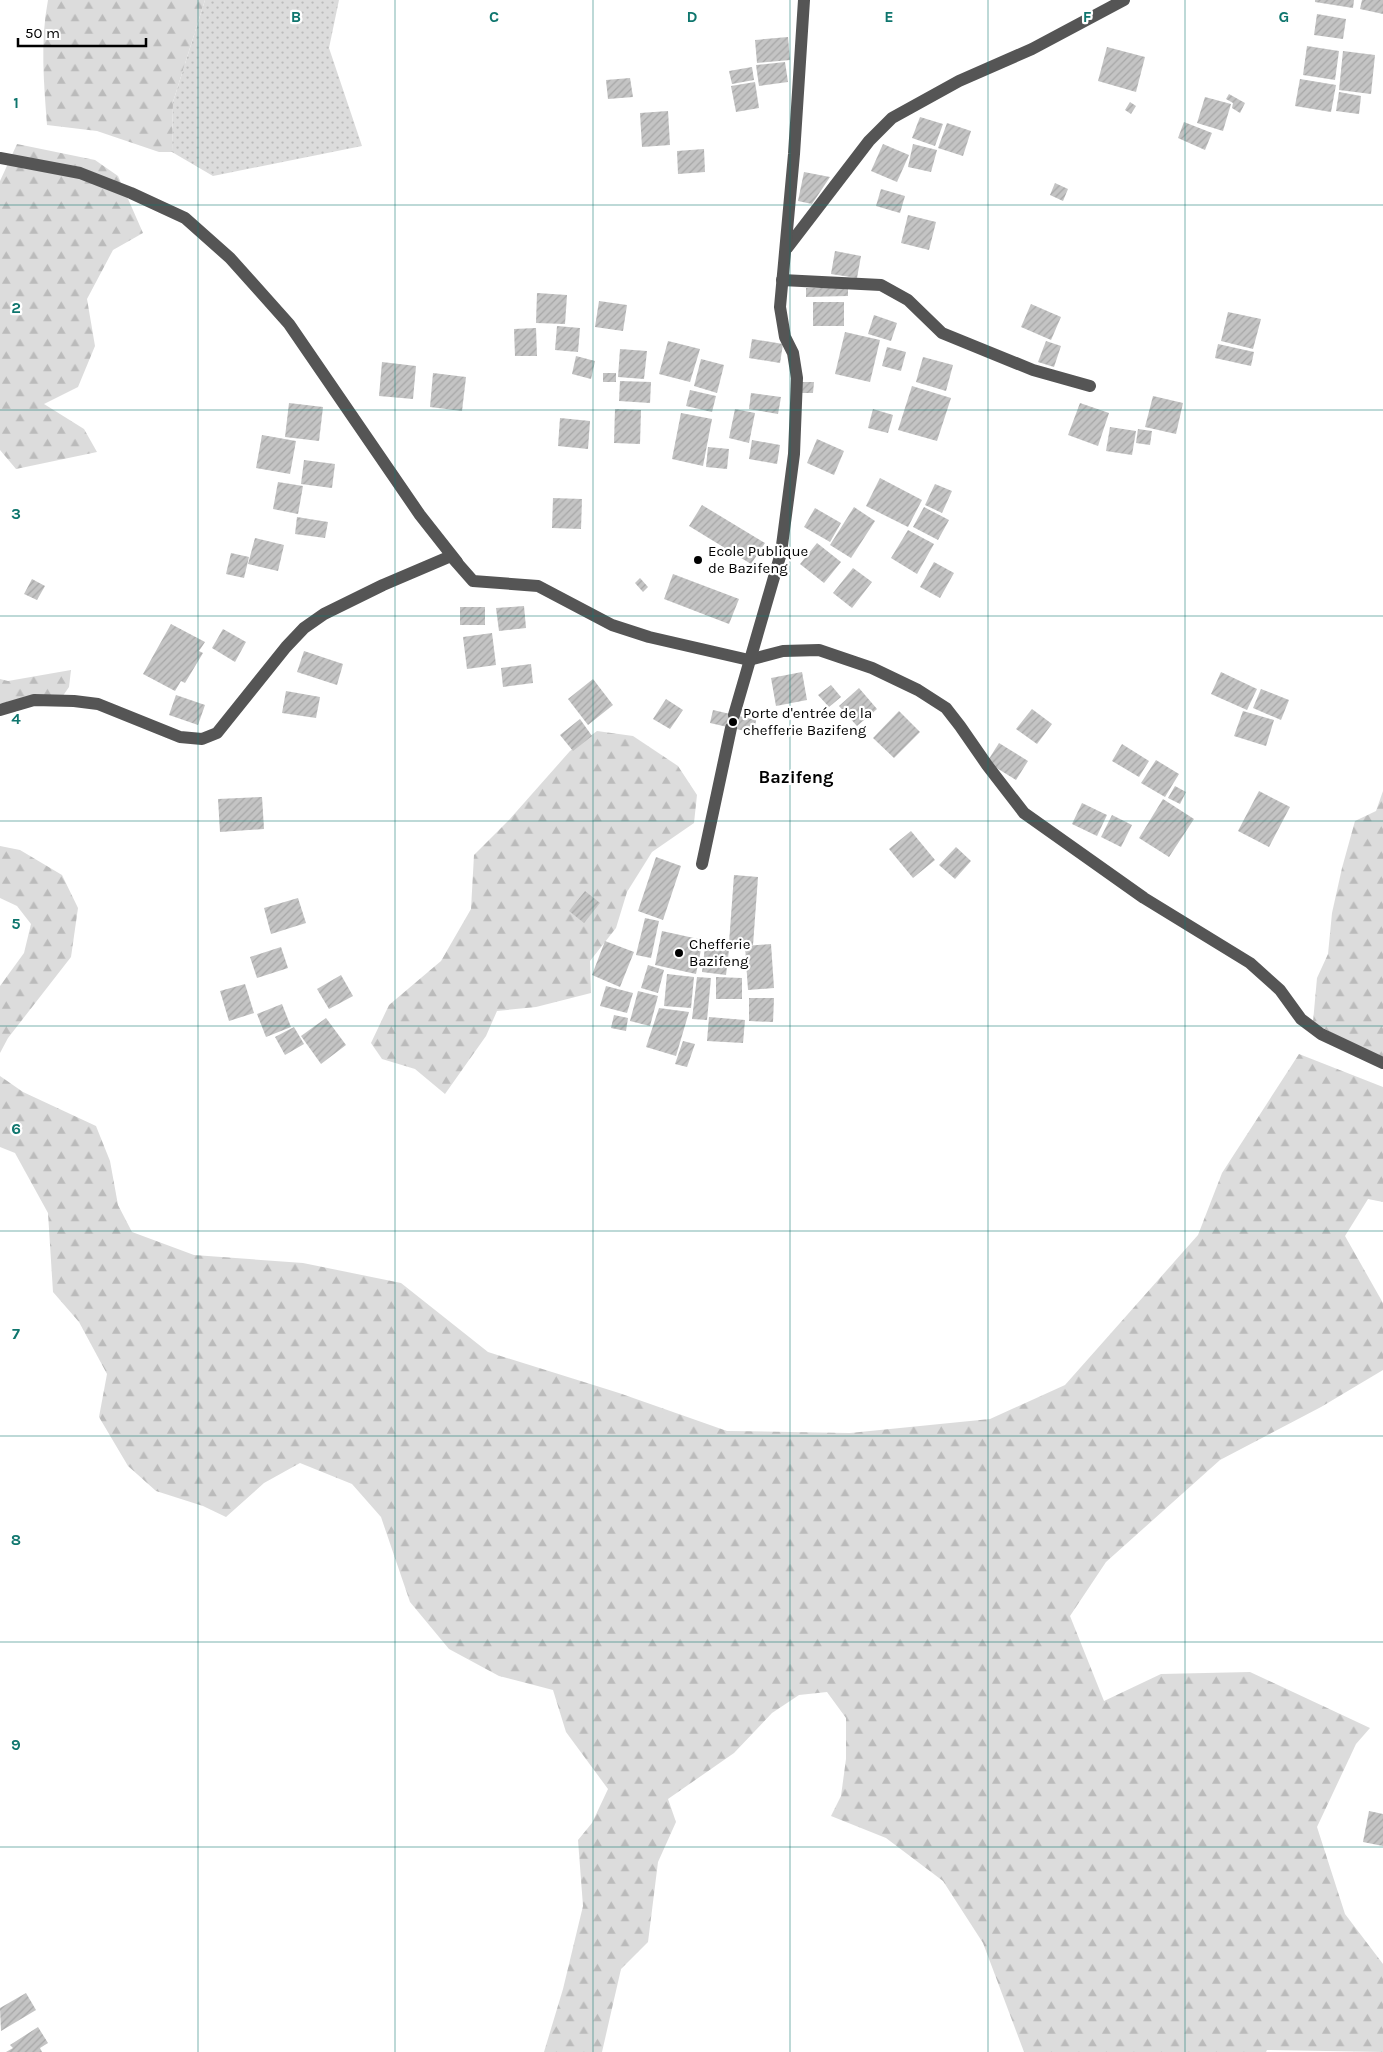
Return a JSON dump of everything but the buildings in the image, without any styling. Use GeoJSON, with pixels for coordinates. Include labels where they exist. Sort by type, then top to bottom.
{"type":"FeatureCollection","features":[{"type":"Feature","properties":{"kind":"street"},"geometry":{"type":"LineString","coordinates":[[734,715],[781,553],[794,454],[797,378],[793,353],[785,337],[780,307],[804,0]]}},
{"type":"Feature","properties":{"kind":"street"},"geometry":{"type":"LineString","coordinates":[[786,248],[869,141],[892,118],[959,81],[1032,50],[1124,0]]}},
{"type":"Feature","properties":{"kind":"street"},"geometry":{"type":"LineString","coordinates":[[0,158],[80,173],[185,218],[193,224],[230,258],[289,324],[420,515],[473,582]]}},
{"type":"Feature","properties":{"kind":"street"},"geometry":{"type":"LineString","coordinates":[[782,280],[880,285],[908,300],[942,333],[1033,370],[1090,386]]}},
{"type":"Feature","properties":{"kind":"street"},"geometry":{"type":"LineString","coordinates":[[0,710],[34,700],[98,704],[180,737],[202,739],[217,733],[286,647],[304,628],[324,614],[383,585],[451,556],[473,582],[538,586],[612,625],[649,637],[749,660],[783,651],[820,650],[872,668],[918,690],[946,708],[1024,813],[1144,898],[1250,963],[1280,990],[1301,1020],[1321,1034],[1383,1063]]}},
{"type":"Feature","properties":{"kind":"street"},"geometry":{"type":"LineString","coordinates":[[702,864],[731,728]]}},
{"type":"Feature","properties":{"kind":"green space"},"geometry":{"type":"Polygon","coordinates":[[[48,0],[205,0],[173,102],[172,152],[159,152],[97,131],[47,125],[43,47],[48,0]]]}},
{"type":"Feature","properties":{"kind":"green space"},"geometry":{"type":"Polygon","coordinates":[[[205,0],[339,0],[329,48],[362,146],[213,176],[172,152],[173,102],[205,0]]]}},
{"type":"Feature","properties":{"kind":"green space"},"geometry":{"type":"Polygon","coordinates":[[[17,144],[95,160],[118,176],[143,233],[113,250],[87,299],[95,346],[78,387],[44,404],[84,429],[97,452],[16,469],[0,450],[0,181],[17,144]]]}},
{"type":"Feature","properties":{"kind":"green space"},"geometry":{"type":"Polygon","coordinates":[[[71,670],[69,687],[58,703],[0,703],[0,679],[8,681],[71,670]]]}},
{"type":"Feature","properties":{"kind":"green space"},"geometry":{"type":"Polygon","coordinates":[[[597,731],[633,736],[678,766],[697,795],[694,823],[652,852],[627,892],[616,928],[590,961],[591,993],[536,1007],[497,1011],[486,1036],[445,1094],[415,1069],[382,1059],[371,1043],[389,1005],[441,961],[471,909],[474,855],[509,820],[570,751],[597,731]]]}},
{"type":"Feature","properties":{"kind":"green space"},"geometry":{"type":"Polygon","coordinates":[[[1383,791],[1383,1057],[1344,1040],[1313,1022],[1317,978],[1328,954],[1332,913],[1355,821],[1376,811],[1383,791]]]}},
{"type":"Feature","properties":{"kind":"green space"},"geometry":{"type":"Polygon","coordinates":[[[0,846],[20,850],[62,875],[78,908],[71,957],[8,1038],[0,1053],[0,986],[24,953],[31,924],[17,906],[0,898],[0,846]]]}},
{"type":"Feature","properties":{"kind":"green space"},"geometry":{"type":"Polygon","coordinates":[[[1299,1054],[1383,1087],[1383,1202],[1368,1199],[1345,1236],[1383,1303],[1383,1370],[1321,1407],[1220,1460],[1106,1562],[1070,1616],[1104,1701],[1161,1674],[1250,1672],[1370,1728],[1356,1744],[1317,1827],[1345,1914],[1383,1964],[1383,2052],[1267,2050],[1266,2052],[1024,2052],[983,1943],[943,1881],[886,1838],[831,1816],[841,1796],[846,1759],[846,1718],[827,1692],[799,1695],[772,1713],[734,1753],[668,1799],[676,1822],[658,1862],[648,1942],[621,1969],[602,2052],[544,2052],[563,1989],[583,1906],[578,1840],[592,1823],[608,1789],[566,1732],[553,1690],[499,1676],[449,1649],[410,1602],[381,1517],[352,1484],[300,1463],[264,1483],[226,1517],[203,1506],[156,1491],[128,1466],[99,1417],[107,1374],[79,1322],[53,1292],[48,1213],[15,1153],[0,1147],[0,1076],[23,1092],[96,1126],[110,1161],[118,1205],[132,1232],[194,1255],[303,1263],[401,1283],[488,1352],[619,1393],[727,1431],[850,1433],[990,1419],[1065,1385],[1198,1235],[1222,1173],[1299,1054]]]}},
{"type":"Feature","properties":{"kind":"place","name":"Ecole Publique de Bazifeng"},"geometry":{"type":"Point","coordinates":[698,560]}},
{"type":"Feature","properties":{"kind":"place","name":"Porte d'entrée de la chefferie Bazifeng"},"geometry":{"type":"Point","coordinates":[733,722]}},
{"type":"Feature","properties":{"kind":"place","name":"Chefferie Bazifeng"},"geometry":{"type":"Point","coordinates":[679,953]}},
{"type":"Feature","properties":{"kind":"district","name":"Bazifeng"},"geometry":{"type":"Point","coordinates":[796,777]}}]}
